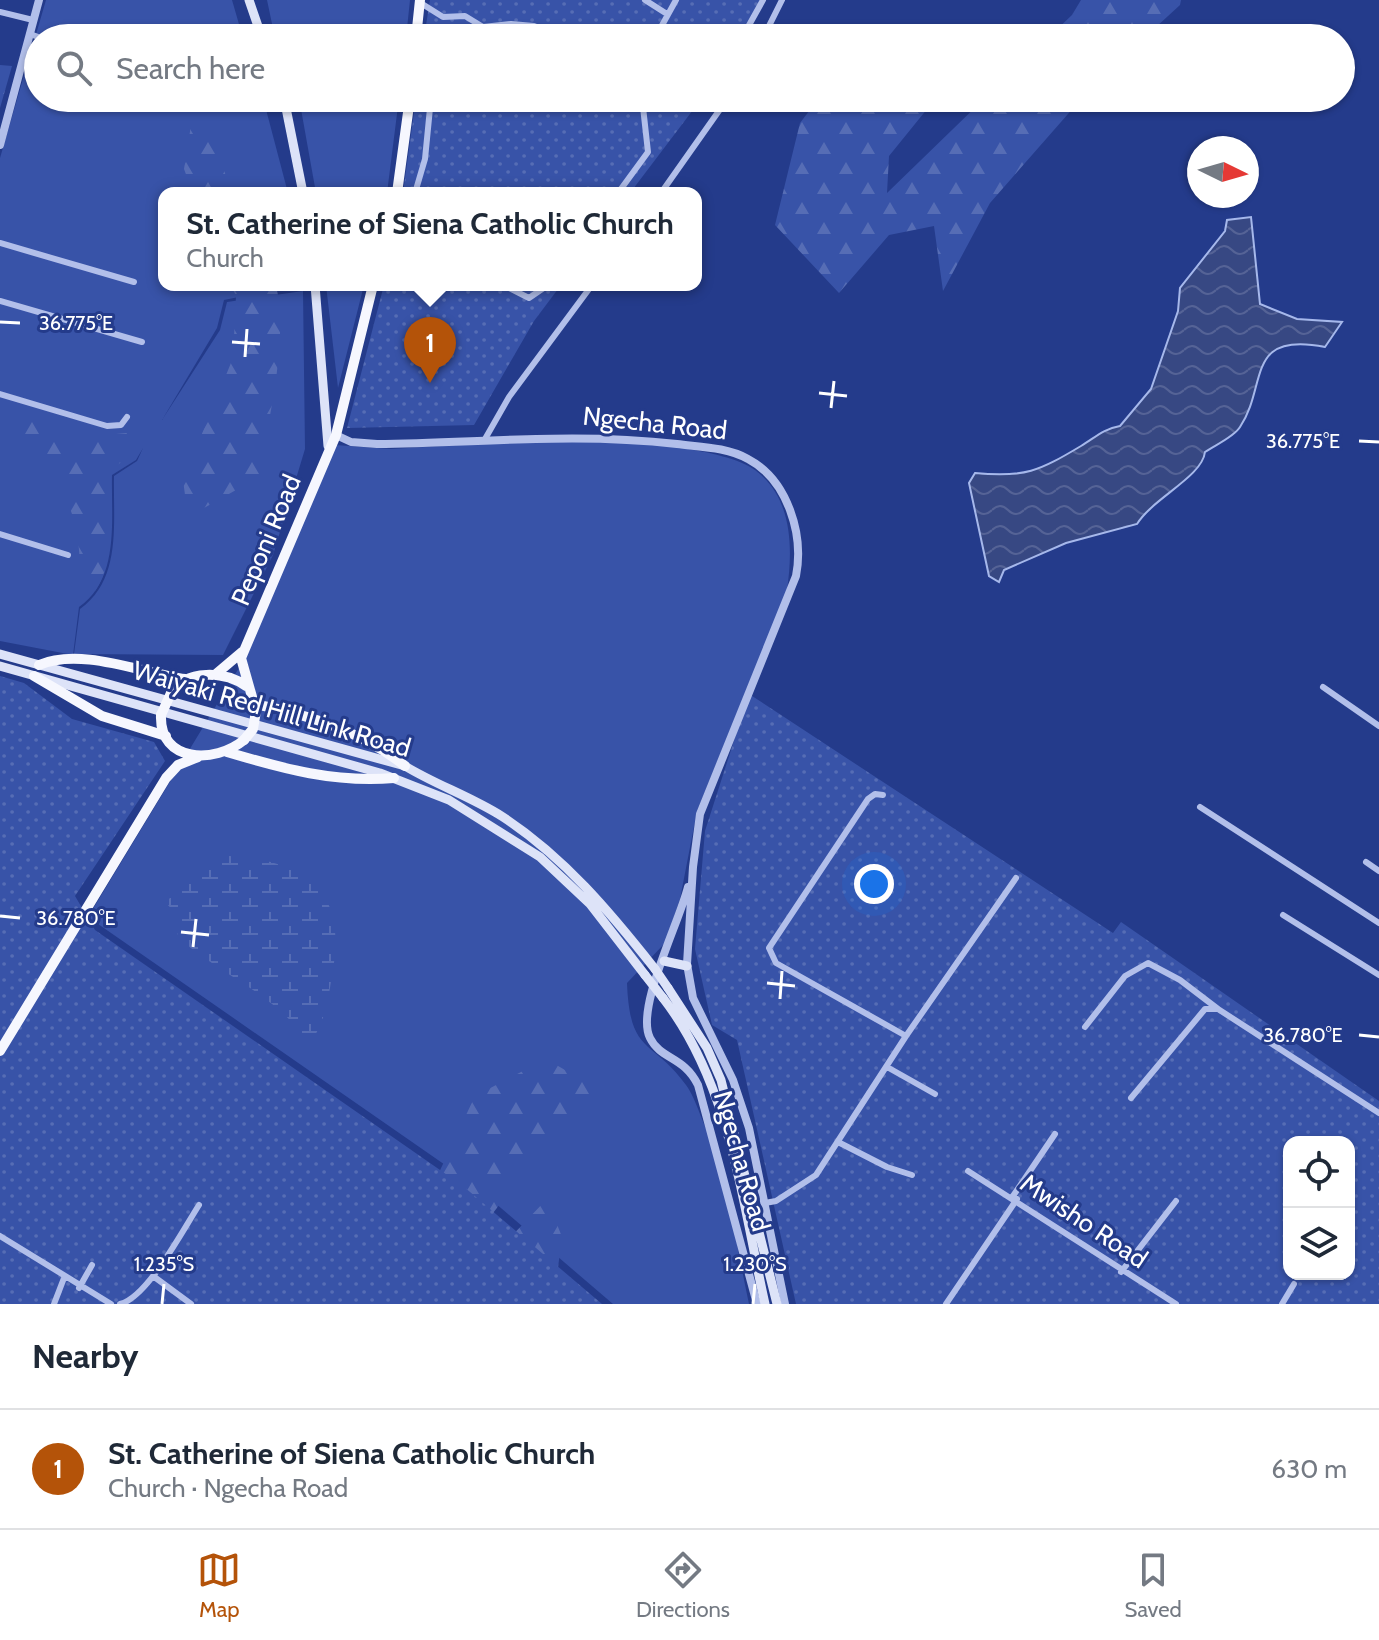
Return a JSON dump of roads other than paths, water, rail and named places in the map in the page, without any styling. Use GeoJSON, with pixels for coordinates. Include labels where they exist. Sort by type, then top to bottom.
{"type":"FeatureCollection","features":[{"type":"Feature","properties":{"kind":"main road"},"geometry":{"type":"LineString","coordinates":[[249,0],[257,24]]}},
{"type":"Feature","properties":{"kind":"main road"},"geometry":{"type":"LineString","coordinates":[[418,24],[420,1]]}},
{"type":"Feature","properties":{"kind":"main road"},"geometry":{"type":"LineString","coordinates":[[287,112],[302,187]]}},
{"type":"Feature","properties":{"kind":"main road"},"geometry":{"type":"LineString","coordinates":[[398,187],[408,112]]}},
{"type":"Feature","properties":{"kind":"main road"},"geometry":{"type":"LineString","coordinates":[[315,291],[328,446]]}},
{"type":"Feature","properties":{"kind":"main road"},"geometry":{"type":"LineString","coordinates":[[328,446],[336,435],[372,291]]}},
{"type":"Feature","properties":{"kind":"main road","name":"Peponi Road"},"geometry":{"type":"LineString","coordinates":[[246,686],[241,666],[243,650],[328,446]]}},
{"type":"Feature","properties":{"kind":"main road","name":"Peponi Road"},"geometry":{"type":"LineString","coordinates":[[216,674],[243,650]]}},
{"type":"Feature","properties":{"kind":"main road","name":"Waiyaki Red Hill Link Road"},"geometry":{"type":"LineString","coordinates":[[0,654],[37,670],[394,778],[458,805],[540,857],[590,904],[663,998],[692,1042],[713,1087],[765,1304]]}},
{"type":"Feature","properties":{"kind":"main road"},"geometry":{"type":"LineString","coordinates":[[198,757],[170,739],[102,716],[37,670],[58,659],[106,662],[185,679],[216,674],[246,686],[255,708],[253,729],[227,752]]}},
{"type":"Feature","properties":{"kind":"main road","name":"Waiyaki Red Hill Link Road"},"geometry":{"type":"LineString","coordinates":[[0,666],[37,670],[405,766],[501,816],[550,853],[619,923],[655,969],[707,1048],[721,1080],[777,1304]]}},
{"type":"Feature","properties":{"kind":"main road"},"geometry":{"type":"LineString","coordinates":[[169,773],[170,739],[161,715],[171,693],[185,679]]}},
{"type":"Feature","properties":{"kind":"main road"},"geometry":{"type":"LineString","coordinates":[[255,708],[329,725],[382,750],[405,766]]}},
{"type":"Feature","properties":{"kind":"main road"},"geometry":{"type":"LineString","coordinates":[[0,1051],[169,773],[186,760],[227,752],[321,778],[363,781],[394,778]]}},
{"type":"Feature","properties":{"kind":"main road"},"geometry":{"type":"LineString","coordinates":[[664,961],[687,966]]}},
{"type":"Feature","properties":{"kind":"street"},"geometry":{"type":"LineString","coordinates":[[32,24],[39,0]]}},
{"type":"Feature","properties":{"kind":"street"},"geometry":{"type":"LineString","coordinates":[[645,0],[667,14]]}},
{"type":"Feature","properties":{"kind":"street"},"geometry":{"type":"LineString","coordinates":[[662,24],[676,0]]}},
{"type":"Feature","properties":{"kind":"street"},"geometry":{"type":"LineString","coordinates":[[750,24],[763,0]]}},
{"type":"Feature","properties":{"kind":"street"},"geometry":{"type":"LineString","coordinates":[[770,24],[782,0]]}},
{"type":"Feature","properties":{"kind":"street"},"geometry":{"type":"LineString","coordinates":[[420,1],[443,17],[465,16],[478,24]]}},
{"type":"Feature","properties":{"kind":"street"},"geometry":{"type":"LineString","coordinates":[[0,12],[33,20]]}},
{"type":"Feature","properties":{"kind":"street"},"geometry":{"type":"LineString","coordinates":[[0,145],[24,56]]}},
{"type":"Feature","properties":{"kind":"street"},"geometry":{"type":"LineString","coordinates":[[417,187],[425,159],[430,112]]}},
{"type":"Feature","properties":{"kind":"street"},"geometry":{"type":"LineString","coordinates":[[622,187],[648,152],[644,112]]}},
{"type":"Feature","properties":{"kind":"street"},"geometry":{"type":"LineString","coordinates":[[665,187],[718,112]]}},
{"type":"Feature","properties":{"kind":"street"},"geometry":{"type":"LineString","coordinates":[[0,243],[134,282]]}},
{"type":"Feature","properties":{"kind":"street"},"geometry":{"type":"LineString","coordinates":[[515,291],[529,298],[539,291]]}},
{"type":"Feature","properties":{"kind":"street"},"geometry":{"type":"LineString","coordinates":[[485,439],[503,404],[588,291]]}},
{"type":"Feature","properties":{"kind":"street"},"geometry":{"type":"LineString","coordinates":[[0,301],[142,342]]}},
{"type":"Feature","properties":{"kind":"street"},"geometry":{"type":"LineString","coordinates":[[0,394],[107,426],[121,425],[127,417]]}},
{"type":"Feature","properties":{"kind":"street","name":"Ngecha Road"},"geometry":{"type":"LineString","coordinates":[[336,435],[351,442],[377,444],[596,436],[715,449],[740,455],[758,466],[788,507],[796,525],[800,549],[793,589],[772,630],[703,805],[693,867],[687,966],[693,998],[737,1091],[765,1203],[785,1304]]}},
{"type":"Feature","properties":{"kind":"street"},"geometry":{"type":"LineString","coordinates":[[0,534],[68,555]]}},
{"type":"Feature","properties":{"kind":"street"},"geometry":{"type":"LineString","coordinates":[[1323,687],[1379,726]]}},
{"type":"Feature","properties":{"kind":"street"},"geometry":{"type":"LineString","coordinates":[[883,795],[875,794],[868,799],[769,948],[776,963],[906,1036]]}},
{"type":"Feature","properties":{"kind":"street"},"geometry":{"type":"LineString","coordinates":[[1200,807],[1379,923]]}},
{"type":"Feature","properties":{"kind":"street"},"geometry":{"type":"LineString","coordinates":[[1366,862],[1379,871]]}},
{"type":"Feature","properties":{"kind":"street","name":"Ngecha Road"},"geometry":{"type":"LineString","coordinates":[[693,867],[664,961],[646,1006],[647,1031],[663,1053],[687,1066],[698,1085],[730,1193],[757,1304]]}},
{"type":"Feature","properties":{"kind":"street"},"geometry":{"type":"LineString","coordinates":[[765,1203],[776,1201],[811,1180],[1016,878]]}},
{"type":"Feature","properties":{"kind":"street"},"geometry":{"type":"LineString","coordinates":[[1283,915],[1379,975]]}},
{"type":"Feature","properties":{"kind":"street"},"geometry":{"type":"LineString","coordinates":[[1085,1027],[1125,976],[1148,963],[1180,980],[1218,1009],[1379,1113]]}},
{"type":"Feature","properties":{"kind":"street"},"geometry":{"type":"LineString","coordinates":[[1131,1098],[1205,1009],[1218,1009]]}},
{"type":"Feature","properties":{"kind":"street"},"geometry":{"type":"LineString","coordinates":[[887,1067],[935,1094]]}},
{"type":"Feature","properties":{"kind":"street"},"geometry":{"type":"LineString","coordinates":[[946,1304],[1055,1134]]}},
{"type":"Feature","properties":{"kind":"street"},"geometry":{"type":"LineString","coordinates":[[838,1142],[887,1167],[912,1175]]}},
{"type":"Feature","properties":{"kind":"street","name":"Mwisho Road"},"geometry":{"type":"LineString","coordinates":[[968,1171],[1015,1198],[1121,1272],[1176,1304]]}},
{"type":"Feature","properties":{"kind":"street"},"geometry":{"type":"LineString","coordinates":[[1121,1272],[1176,1201]]}},
{"type":"Feature","properties":{"kind":"street"},"geometry":{"type":"LineString","coordinates":[[120,1304],[131,1301],[153,1276],[199,1205]]}},
{"type":"Feature","properties":{"kind":"street"},"geometry":{"type":"LineString","coordinates":[[0,1236],[79,1288],[111,1304]]}},
{"type":"Feature","properties":{"kind":"street"},"geometry":{"type":"LineString","coordinates":[[79,1288],[92,1265]]}},
{"type":"Feature","properties":{"kind":"street"},"geometry":{"type":"LineString","coordinates":[[153,1276],[191,1304]]}},
{"type":"Feature","properties":{"kind":"street"},"geometry":{"type":"LineString","coordinates":[[54,1304],[64,1278]]}},
{"type":"Feature","properties":{"kind":"street"},"geometry":{"type":"LineString","coordinates":[[1282,1304],[1294,1284]]}},
{"type":"Feature","properties":{"kind":"water"},"geometry":{"type":"Polygon","coordinates":[[[1251,217],[1260,304],[1297,319],[1342,322],[1325,347],[1299,344],[1281,347],[1270,354],[1237,431],[1205,452],[1195,470],[1144,514],[1137,524],[1066,543],[1004,570],[999,582],[989,576],[969,483],[975,473],[1031,471],[1104,431],[1120,426],[1151,389],[1178,311],[1180,288],[1225,231],[1227,220],[1251,217]]]}},
{"type":"Feature","properties":{"kind":"place","name":"St. Catherine of Siena Catholic Church"},"geometry":{"type":"Point","coordinates":[430,383]}}]}
